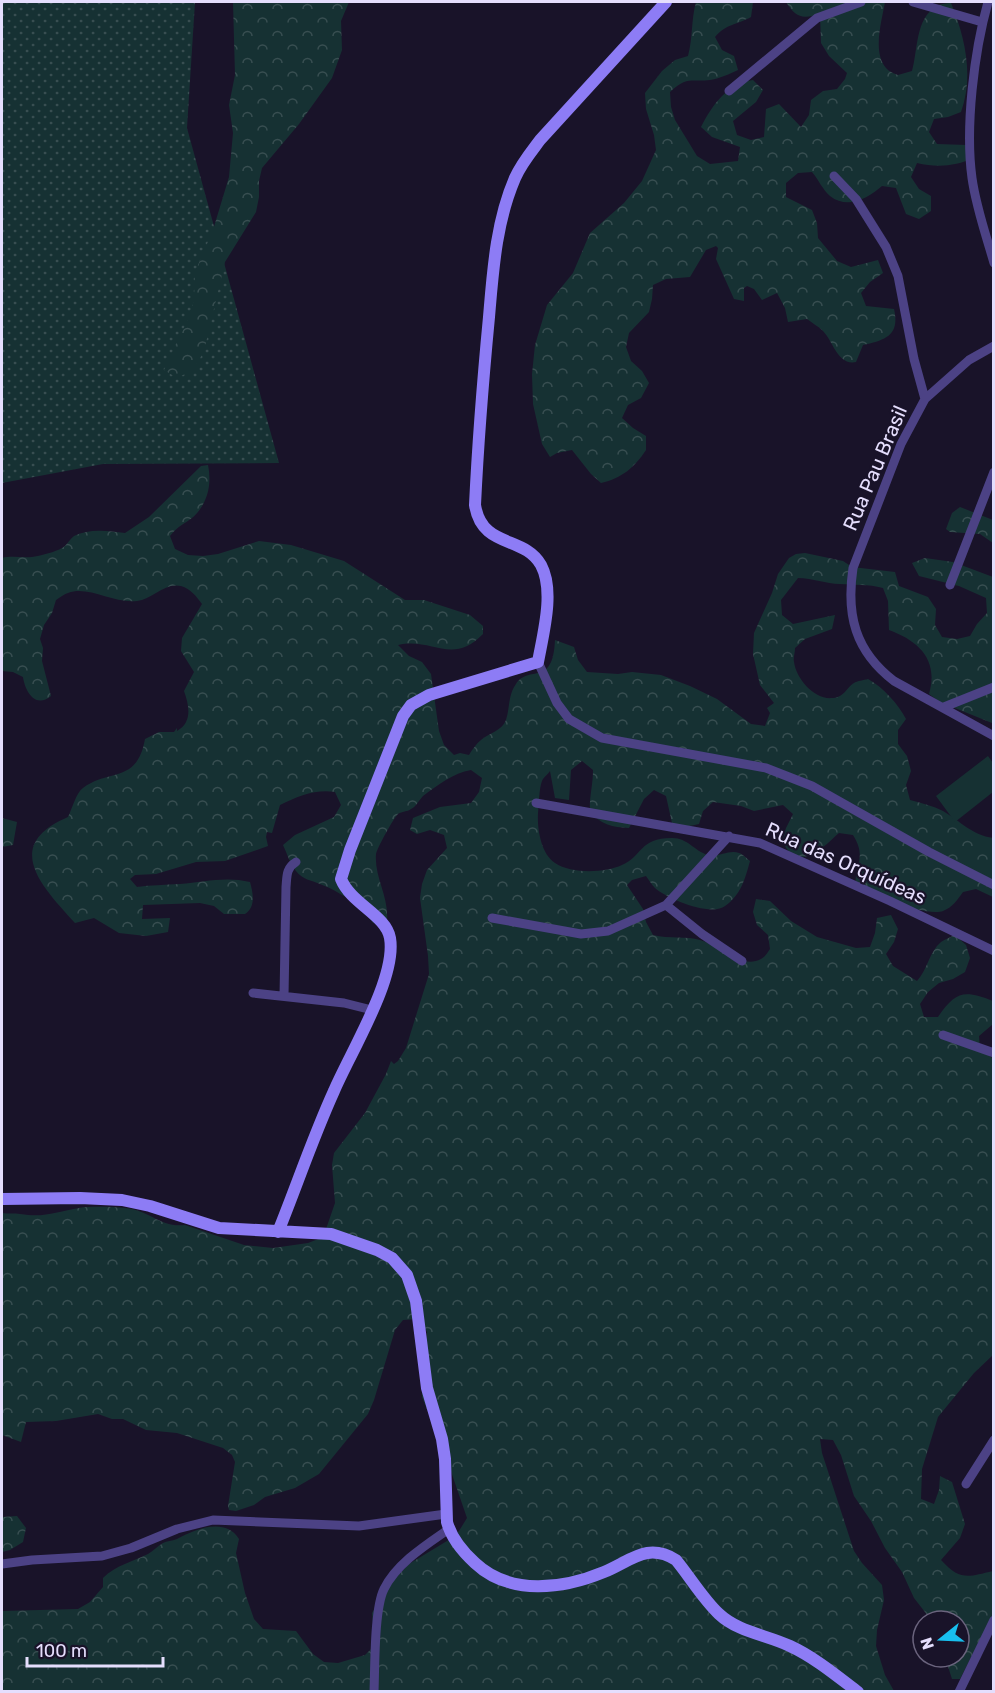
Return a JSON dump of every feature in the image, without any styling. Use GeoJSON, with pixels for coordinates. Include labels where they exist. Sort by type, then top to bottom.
{"type":"FeatureCollection","features":[{"type":"Feature","properties":{"kind":"main road"},"geometry":{"type":"LineString","coordinates":[[278,1232],[333,1092],[372,1010],[390,960],[390,937],[384,924],[351,896],[341,879],[350,850],[403,716],[411,705],[429,695],[538,662],[547,612],[547,585],[540,563],[522,548],[497,538],[486,530],[479,522],[475,505],[481,400],[496,249],[505,207],[523,164],[540,140],[666,2]]}},
{"type":"Feature","properties":{"kind":"main road"},"geometry":{"type":"LineString","coordinates":[[2,1199],[122,1200],[150,1206],[219,1228],[331,1234],[377,1250],[392,1258],[407,1275],[416,1301],[427,1388],[445,1459],[446,1514],[449,1529],[465,1554],[483,1571],[506,1582],[525,1587],[544,1586],[582,1579],[604,1572],[646,1552],[668,1555],[676,1560],[718,1613],[729,1621],[741,1628],[792,1647],[858,1692]]}},
{"type":"Feature","properties":{"kind":"street"},"geometry":{"type":"LineString","coordinates":[[729,91],[817,18],[861,2]]}},
{"type":"Feature","properties":{"kind":"street"},"geometry":{"type":"LineString","coordinates":[[913,2],[982,22]]}},
{"type":"Feature","properties":{"kind":"street"},"geometry":{"type":"LineString","coordinates":[[988,2],[982,22],[972,92],[970,136],[972,179],[991,242],[993,263]]}},
{"type":"Feature","properties":{"kind":"street"},"geometry":{"type":"LineString","coordinates":[[834,176],[856,199],[886,247],[898,276],[914,358],[925,399]]}},
{"type":"Feature","properties":{"kind":"street","name":"Rua Pau Brasil"},"geometry":{"type":"LineString","coordinates":[[944,707],[894,681],[880,671],[868,656],[857,637],[851,600],[853,568],[901,444],[925,399],[969,360],[993,346]]}},
{"type":"Feature","properties":{"kind":"street"},"geometry":{"type":"LineString","coordinates":[[950,585],[993,472]]}},
{"type":"Feature","properties":{"kind":"street"},"geometry":{"type":"LineString","coordinates":[[538,662],[557,703],[569,719],[602,738],[664,748],[775,772],[812,786],[919,847],[993,885]]}},
{"type":"Feature","properties":{"kind":"street"},"geometry":{"type":"LineString","coordinates":[[944,707],[993,687]]}},
{"type":"Feature","properties":{"kind":"street"},"geometry":{"type":"LineString","coordinates":[[944,707],[993,736]]}},
{"type":"Feature","properties":{"kind":"street","name":"Rua das Orquídeas"},"geometry":{"type":"LineString","coordinates":[[536,803],[760,843],[890,901],[993,951]]}},
{"type":"Feature","properties":{"kind":"street"},"geometry":{"type":"LineString","coordinates":[[492,918],[581,934],[608,931],[666,905],[729,836]]}},
{"type":"Feature","properties":{"kind":"street"},"geometry":{"type":"LineString","coordinates":[[284,996],[286,887],[288,870],[296,862]]}},
{"type":"Feature","properties":{"kind":"street"},"geometry":{"type":"LineString","coordinates":[[666,905],[702,934],[742,961]]}},
{"type":"Feature","properties":{"kind":"street"},"geometry":{"type":"LineString","coordinates":[[253,993],[344,1003],[372,1010]]}},
{"type":"Feature","properties":{"kind":"street"},"geometry":{"type":"LineString","coordinates":[[944,1035],[993,1053]]}},
{"type":"Feature","properties":{"kind":"street"},"geometry":{"type":"LineString","coordinates":[[966,1484],[993,1440]]}},
{"type":"Feature","properties":{"kind":"street"},"geometry":{"type":"LineString","coordinates":[[2,1564],[102,1556],[131,1548],[177,1529],[213,1520],[359,1526],[446,1514]]}},
{"type":"Feature","properties":{"kind":"street"},"geometry":{"type":"LineString","coordinates":[[374,1692],[379,1611],[383,1590],[421,1548],[449,1529]]}},
{"type":"Feature","properties":{"kind":"street"},"geometry":{"type":"LineString","coordinates":[[959,1692],[993,1620]]}},
{"type":"Feature","properties":{"kind":"green space"},"geometry":{"type":"Polygon","coordinates":[[[2,2],[195,2],[187,128],[279,463],[103,464],[2,483],[2,2]]]}},
{"type":"Feature","properties":{"kind":"green space"},"geometry":{"type":"Polygon","coordinates":[[[233,2],[349,2],[341,21],[342,50],[332,78],[299,124],[262,168],[256,212],[225,262],[205,347],[199,361],[191,371],[177,378],[164,370],[190,315],[194,300],[195,272],[213,230],[229,177],[233,133],[229,105],[235,75],[233,2]]]}},
{"type":"Feature","properties":{"kind":"green space"},"geometry":{"type":"Polygon","coordinates":[[[696,2],[753,2],[751,17],[727,27],[715,37],[722,50],[734,56],[738,70],[714,79],[685,82],[670,92],[675,120],[697,156],[710,164],[738,161],[740,147],[712,137],[701,127],[716,103],[735,86],[753,80],[763,90],[756,102],[733,121],[737,135],[751,140],[764,137],[766,109],[779,104],[801,127],[809,115],[811,100],[823,91],[837,89],[845,79],[847,73],[829,56],[821,43],[820,14],[800,16],[786,2],[885,2],[879,36],[880,53],[886,68],[898,75],[912,71],[918,36],[930,11],[937,6],[951,3],[964,43],[967,71],[965,98],[961,112],[934,119],[929,132],[937,144],[966,145],[974,158],[946,165],[917,163],[911,177],[919,189],[931,196],[931,211],[919,219],[906,214],[896,188],[882,186],[858,201],[844,202],[830,196],[812,172],[798,173],[786,183],[786,197],[812,210],[817,223],[818,238],[837,261],[851,267],[878,260],[883,273],[870,282],[861,293],[866,306],[894,309],[895,325],[889,335],[863,345],[856,362],[840,357],[827,335],[807,319],[788,322],[785,308],[777,293],[762,300],[754,289],[747,286],[744,288],[744,301],[734,299],[716,259],[718,248],[716,246],[706,250],[690,277],[666,279],[653,285],[649,312],[629,333],[626,347],[631,361],[642,371],[649,383],[641,398],[628,405],[622,418],[646,436],[646,450],[627,471],[601,483],[572,450],[550,457],[542,444],[533,404],[532,374],[535,345],[547,305],[573,273],[590,233],[624,203],[642,181],[656,150],[646,109],[645,93],[662,71],[675,60],[688,56],[696,2]]]}},
{"type":"Feature","properties":{"kind":"green space"},"geometry":{"type":"Polygon","coordinates":[[[208,465],[209,486],[205,500],[192,518],[170,536],[175,549],[188,555],[203,556],[218,554],[259,541],[291,545],[344,561],[405,600],[424,600],[470,615],[483,626],[483,634],[461,648],[451,649],[421,644],[398,645],[409,656],[422,662],[431,674],[439,731],[444,745],[454,755],[460,753],[469,755],[481,740],[502,727],[506,720],[513,688],[521,678],[545,670],[553,655],[555,640],[574,647],[578,660],[587,672],[618,674],[632,672],[661,675],[717,699],[751,724],[765,726],[770,713],[767,708],[774,703],[760,685],[753,654],[754,633],[778,574],[789,558],[796,554],[805,553],[843,561],[852,567],[895,572],[899,586],[928,597],[936,609],[935,625],[942,637],[957,639],[970,636],[987,613],[986,598],[959,586],[919,576],[912,563],[925,558],[953,562],[993,577],[992,723],[940,702],[929,694],[931,671],[929,662],[917,646],[889,630],[888,601],[883,588],[798,578],[781,600],[782,615],[793,624],[835,615],[832,629],[805,639],[795,648],[794,660],[798,675],[813,692],[826,698],[836,698],[854,683],[868,679],[890,696],[906,719],[898,730],[898,744],[907,756],[911,771],[906,785],[910,800],[939,809],[972,831],[993,838],[993,897],[976,889],[963,892],[950,907],[935,912],[913,908],[856,889],[856,873],[860,856],[853,835],[839,833],[811,855],[798,857],[789,852],[782,842],[793,814],[783,805],[754,811],[741,806],[713,802],[703,811],[699,824],[685,827],[672,823],[666,796],[654,790],[644,799],[629,828],[617,827],[599,820],[590,812],[593,770],[582,761],[571,770],[569,800],[555,798],[550,771],[544,777],[540,788],[538,813],[539,833],[546,854],[555,863],[570,869],[598,871],[615,868],[629,861],[647,844],[672,838],[687,842],[708,855],[735,852],[742,854],[750,861],[739,892],[719,909],[700,908],[669,897],[655,888],[646,876],[632,880],[627,885],[643,909],[646,922],[653,935],[700,940],[738,959],[754,962],[765,956],[770,949],[768,935],[757,925],[753,912],[756,899],[770,901],[791,921],[817,937],[856,948],[870,947],[877,918],[891,915],[898,929],[894,942],[886,954],[893,966],[917,981],[941,942],[955,935],[966,945],[970,958],[965,972],[939,983],[928,992],[920,1004],[924,1017],[938,1017],[950,1002],[961,995],[975,995],[993,1001],[993,1024],[979,1036],[980,1050],[994,1059],[993,1355],[974,1373],[938,1417],[922,1469],[921,1499],[934,1504],[939,1490],[940,1476],[952,1482],[965,1524],[960,1538],[941,1560],[954,1571],[965,1576],[993,1571],[993,1614],[971,1657],[971,1609],[923,1609],[854,1496],[841,1455],[833,1440],[820,1439],[822,1453],[854,1551],[882,1585],[884,1600],[876,1646],[885,1675],[894,1691],[2,1691],[2,1611],[78,1609],[90,1602],[103,1587],[103,1578],[113,1570],[148,1554],[163,1543],[210,1527],[226,1528],[239,1539],[236,1553],[245,1593],[254,1619],[263,1629],[296,1631],[313,1654],[324,1662],[338,1663],[365,1655],[375,1645],[372,1613],[388,1586],[409,1564],[459,1531],[467,1518],[422,1397],[427,1332],[418,1319],[403,1320],[395,1330],[368,1414],[319,1474],[295,1488],[265,1497],[254,1505],[236,1511],[229,1510],[228,1506],[235,1462],[232,1455],[223,1448],[177,1433],[146,1430],[123,1419],[112,1419],[98,1414],[56,1421],[26,1422],[21,1442],[2,1435],[2,1213],[36,1215],[84,1207],[125,1208],[169,1224],[185,1225],[244,1245],[273,1248],[308,1243],[321,1238],[335,1203],[332,1165],[334,1153],[365,1113],[391,1061],[394,1064],[398,1061],[406,1048],[429,974],[420,898],[422,884],[427,870],[447,848],[444,835],[430,830],[417,834],[410,830],[413,818],[440,807],[471,803],[479,792],[482,778],[471,770],[452,777],[423,796],[413,808],[398,814],[393,821],[376,854],[377,871],[386,903],[387,921],[373,923],[357,905],[327,887],[301,876],[290,862],[283,845],[295,835],[334,817],[341,805],[335,792],[328,791],[307,794],[280,805],[272,833],[267,832],[268,846],[225,861],[196,862],[156,874],[135,875],[130,879],[137,887],[224,879],[250,882],[253,895],[252,904],[245,914],[224,914],[214,906],[200,903],[143,905],[142,919],[170,918],[168,932],[146,936],[119,933],[94,918],[75,923],[63,910],[41,882],[34,868],[32,854],[36,841],[48,828],[68,817],[76,797],[83,788],[103,778],[121,773],[136,763],[145,739],[159,732],[174,732],[177,728],[177,731],[186,723],[188,707],[184,691],[194,672],[181,651],[182,638],[202,604],[188,589],[175,585],[137,601],[119,600],[84,591],[63,595],[56,600],[40,639],[43,648],[42,661],[51,696],[40,700],[29,693],[23,677],[13,672],[2,671],[2,558],[33,557],[52,552],[65,546],[74,536],[86,532],[125,533],[149,517],[201,466],[208,465]]]}},
{"type":"Feature","properties":{"kind":"green space"},"geometry":{"type":"Polygon","coordinates":[[[960,507],[993,520],[993,543],[980,534],[950,532],[946,529],[952,513],[960,507]]]}},
{"type":"Feature","properties":{"kind":"green space"},"geometry":{"type":"Polygon","coordinates":[[[988,756],[993,763],[993,792],[955,822],[936,796],[988,756]]]}},
{"type":"Feature","properties":{"kind":"green space"},"geometry":{"type":"Polygon","coordinates":[[[2,818],[17,822],[13,845],[2,847],[2,818]]]}},
{"type":"Feature","properties":{"kind":"green space"},"geometry":{"type":"Polygon","coordinates":[[[17,1516],[26,1528],[23,1542],[2,1552],[2,1517],[17,1516]]]}},
{"type":"Feature","properties":{"kind":"green space"},"geometry":{"type":"Polygon","coordinates":[[[949,1669],[965,1669],[960,1679],[952,1679],[949,1669]]]}}]}
